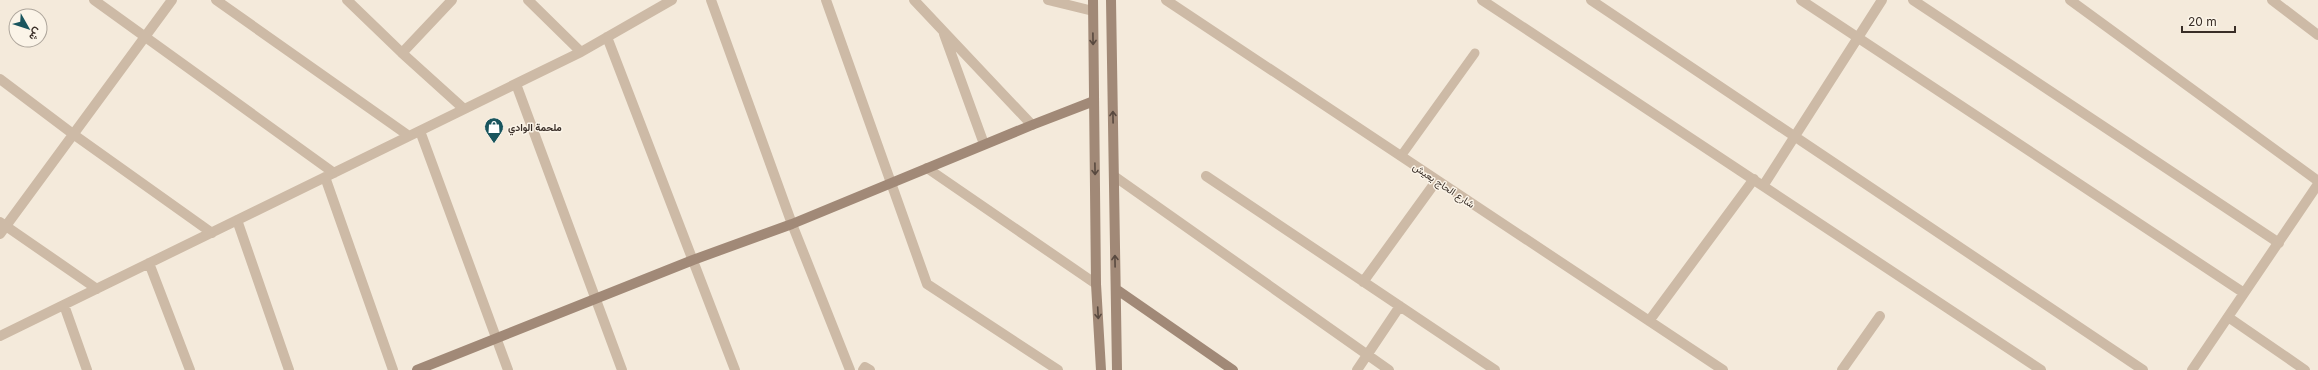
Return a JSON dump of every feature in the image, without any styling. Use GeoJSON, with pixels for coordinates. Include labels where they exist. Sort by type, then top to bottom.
{"type":"FeatureCollection","features":[{"type":"Feature","properties":{"kind":"main road"},"geometry":{"type":"LineString","coordinates":[[1093,0],[1096,284],[1101,370]]}},
{"type":"Feature","properties":{"kind":"main road"},"geometry":{"type":"LineString","coordinates":[[1111,0],[1117,370]]}},
{"type":"Feature","properties":{"kind":"main road"},"geometry":{"type":"LineString","coordinates":[[417,370],[693,260],[792,224],[1032,124],[1094,101]]}},
{"type":"Feature","properties":{"kind":"main road"},"geometry":{"type":"LineString","coordinates":[[1116,289],[1233,370]]}},
{"type":"Feature","properties":{"kind":"street"},"geometry":{"type":"LineString","coordinates":[[94,0],[330,175],[393,370]]}},
{"type":"Feature","properties":{"kind":"street"},"geometry":{"type":"LineString","coordinates":[[97,289],[2,227],[172,0]]}},
{"type":"Feature","properties":{"kind":"street"},"geometry":{"type":"LineString","coordinates":[[216,0],[409,136]]}},
{"type":"Feature","properties":{"kind":"street"},"geometry":{"type":"LineString","coordinates":[[348,0],[402,53],[464,109]]}},
{"type":"Feature","properties":{"kind":"street"},"geometry":{"type":"LineString","coordinates":[[402,53],[452,0]]}},
{"type":"Feature","properties":{"kind":"street"},"geometry":{"type":"LineString","coordinates":[[528,0],[580,52]]}},
{"type":"Feature","properties":{"kind":"street"},"geometry":{"type":"LineString","coordinates":[[0,336],[580,52],[672,0]]}},
{"type":"Feature","properties":{"kind":"street"},"geometry":{"type":"LineString","coordinates":[[711,0],[792,224],[850,370]]}},
{"type":"Feature","properties":{"kind":"street"},"geometry":{"type":"LineString","coordinates":[[826,0],[927,284],[1058,370]]}},
{"type":"Feature","properties":{"kind":"street"},"geometry":{"type":"LineString","coordinates":[[914,0],[1032,124]]}},
{"type":"Feature","properties":{"kind":"street"},"geometry":{"type":"LineString","coordinates":[[1048,0],[1093,11]]}},
{"type":"Feature","properties":{"kind":"street","name":"شارع الحاج يعيش"},"geometry":{"type":"LineString","coordinates":[[1166,0],[1723,370]]}},
{"type":"Feature","properties":{"kind":"street"},"geometry":{"type":"LineString","coordinates":[[1482,0],[2041,370]]}},
{"type":"Feature","properties":{"kind":"street"},"geometry":{"type":"LineString","coordinates":[[1591,0],[2143,370]]}},
{"type":"Feature","properties":{"kind":"street"},"geometry":{"type":"LineString","coordinates":[[1801,0],[2244,293]]}},
{"type":"Feature","properties":{"kind":"street"},"geometry":{"type":"LineString","coordinates":[[1763,186],[1882,0]]}},
{"type":"Feature","properties":{"kind":"street"},"geometry":{"type":"LineString","coordinates":[[1913,0],[2279,242]]}},
{"type":"Feature","properties":{"kind":"street"},"geometry":{"type":"LineString","coordinates":[[2070,0],[2318,181]]}},
{"type":"Feature","properties":{"kind":"street"},"geometry":{"type":"LineString","coordinates":[[2272,0],[2318,35]]}},
{"type":"Feature","properties":{"kind":"street"},"geometry":{"type":"LineString","coordinates":[[942,30],[984,144]]}},
{"type":"Feature","properties":{"kind":"street"},"geometry":{"type":"LineString","coordinates":[[607,37],[735,370]]}},
{"type":"Feature","properties":{"kind":"street"},"geometry":{"type":"LineString","coordinates":[[0,79],[73,134],[212,233]]}},
{"type":"Feature","properties":{"kind":"street"},"geometry":{"type":"LineString","coordinates":[[516,84],[622,370]]}},
{"type":"Feature","properties":{"kind":"street"},"geometry":{"type":"LineString","coordinates":[[420,131],[508,370]]}},
{"type":"Feature","properties":{"kind":"street"},"geometry":{"type":"LineString","coordinates":[[927,168],[1096,284]]}},
{"type":"Feature","properties":{"kind":"street"},"geometry":{"type":"LineString","coordinates":[[1114,176],[1389,370]]}},
{"type":"Feature","properties":{"kind":"street"},"geometry":{"type":"LineString","coordinates":[[1206,176],[1495,370]]}},
{"type":"Feature","properties":{"kind":"street"},"geometry":{"type":"LineString","coordinates":[[1649,321],[1754,179]]}},
{"type":"Feature","properties":{"kind":"street"},"geometry":{"type":"LineString","coordinates":[[1363,282],[1437,180]]}},
{"type":"Feature","properties":{"kind":"street"},"geometry":{"type":"LineString","coordinates":[[2192,370],[2318,184]]}},
{"type":"Feature","properties":{"kind":"street"},"geometry":{"type":"LineString","coordinates":[[237,220],[289,370]]}},
{"type":"Feature","properties":{"kind":"street"},"geometry":{"type":"LineString","coordinates":[[149,264],[190,370]]}},
{"type":"Feature","properties":{"kind":"street"},"geometry":{"type":"LineString","coordinates":[[64,305],[87,370]]}},
{"type":"Feature","properties":{"kind":"street"},"geometry":{"type":"LineString","coordinates":[[1357,370],[1400,306]]}},
{"type":"Feature","properties":{"kind":"street"},"geometry":{"type":"LineString","coordinates":[[1842,370],[1880,316]]}},
{"type":"Feature","properties":{"kind":"street"},"geometry":{"type":"LineString","coordinates":[[2228,317],[2305,370]]}},
{"type":"Feature","properties":{"kind":"street"},"geometry":{"type":"LineString","coordinates":[[863,370],[865,367],[870,370]]}},
{"type":"Feature","properties":{"kind":"lane"},"geometry":{"type":"LineString","coordinates":[[1401,156],[1475,52]]}},
{"type":"Feature","properties":{"kind":"place","name":"ملحمة الوادي"},"geometry":{"type":"Point","coordinates":[494,144]}}]}
